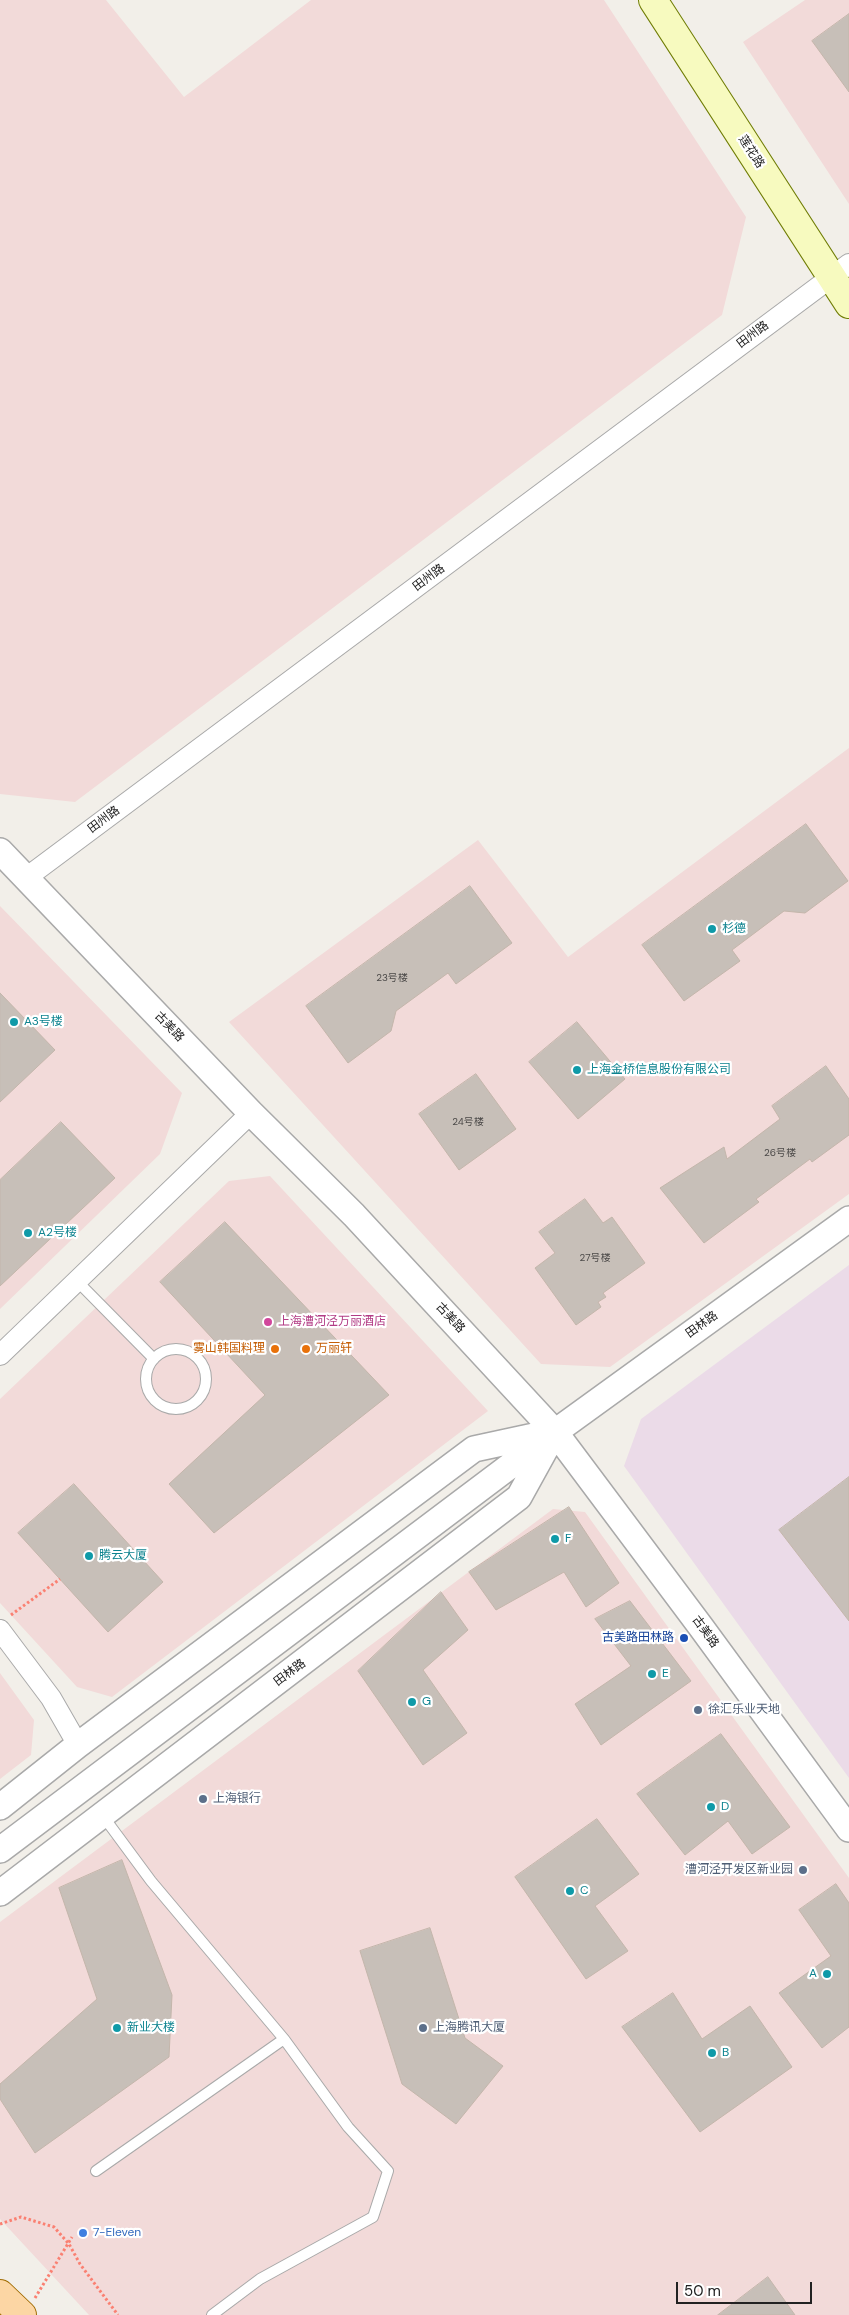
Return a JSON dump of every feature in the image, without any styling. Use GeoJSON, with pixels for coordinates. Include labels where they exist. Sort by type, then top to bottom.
{"type":"FeatureCollection","features":[{"type":"Feature","properties":{"kind":"main road","name":"莲花路"},"geometry":{"type":"LineString","coordinates":[[652,0],[840,271],[849,304]]}},
{"type":"Feature","properties":{"kind":"main road"},"geometry":{"type":"LineString","coordinates":[[0,2294],[27,2309]]}},
{"type":"Feature","properties":{"kind":"street","name":"田州路"},"geometry":{"type":"LineString","coordinates":[[26,878],[840,271]]}},
{"type":"Feature","properties":{"kind":"street","name":"古美路"},"geometry":{"type":"LineString","coordinates":[[0,851],[251,1113],[354,1215],[555,1432],[702,1627],[849,1829]]}},
{"type":"Feature","properties":{"kind":"street"},"geometry":{"type":"LineString","coordinates":[[0,1355],[251,1113]]}},
{"type":"Feature","properties":{"kind":"street","name":"田林路"},"geometry":{"type":"LineString","coordinates":[[0,1850],[555,1432],[849,1219]]}},
{"type":"Feature","properties":{"kind":"street","name":"田林路"},"geometry":{"type":"LineString","coordinates":[[0,1807],[78,1745],[474,1449],[555,1432]]}},
{"type":"Feature","properties":{"kind":"street","name":"田林路"},"geometry":{"type":"LineString","coordinates":[[0,1893],[520,1497],[555,1432]]}},
{"type":"Feature","properties":{"kind":"street"},"geometry":{"type":"LineString","coordinates":[[4,1623],[78,1745]]}},
{"type":"Feature","properties":{"kind":"lane"},"geometry":{"type":"LineString","coordinates":[[77,1281],[154,1359]]}},
{"type":"Feature","properties":{"kind":"lane"},"geometry":{"type":"LineString","coordinates":[[172,1349],[183,1350],[192,1354],[205,1369],[206,1387],[202,1396],[195,1403],[178,1410],[160,1405],[152,1398],[147,1388],[148,1368],[154,1359],[162,1352],[172,1349]]}},
{"type":"Feature","properties":{"kind":"lane"},"geometry":{"type":"LineString","coordinates":[[103,1816],[151,1881],[284,2039],[348,2127],[388,2171],[373,2218],[260,2280],[212,2315]]}},
{"type":"Feature","properties":{"kind":"lane"},"geometry":{"type":"LineString","coordinates":[[96,2171],[284,2039]]}},
{"type":"Feature","properties":{"kind":"path"},"geometry":{"type":"LineString","coordinates":[[4,1623],[60,1579]]}},
{"type":"Feature","properties":{"kind":"path"},"geometry":{"type":"LineString","coordinates":[[0,2224],[22,2217],[54,2227],[118,2315]]}},
{"type":"Feature","properties":{"kind":"path"},"geometry":{"type":"LineString","coordinates":[[27,2309],[72,2237]]}},
{"type":"Feature","properties":{"kind":"shaded area"},"geometry":{"type":"Polygon","coordinates":[[[0,0],[106,0],[184,97],[311,0],[604,0],[746,217],[722,315],[75,802],[0,794],[0,0]]]}},
{"type":"Feature","properties":{"kind":"shaded area"},"geometry":{"type":"Polygon","coordinates":[[[805,0],[849,0],[849,204],[743,42],[805,0]]]}},
{"type":"Feature","properties":{"kind":"shaded area"},"geometry":{"type":"Polygon","coordinates":[[[849,748],[849,1194],[610,1367],[541,1364],[229,1022],[478,840],[568,957],[849,748]]]}},
{"type":"Feature","properties":{"kind":"shaded area"},"geometry":{"type":"Polygon","coordinates":[[[0,906],[182,1093],[160,1154],[0,1309],[0,906]]]}},
{"type":"Feature","properties":{"kind":"shaded area"},"geometry":{"type":"Polygon","coordinates":[[[270,1176],[488,1411],[112,1697],[77,1687],[0,1603],[0,1399],[229,1181],[270,1176]]]}},
{"type":"Feature","properties":{"kind":"shaded area"},"geometry":{"type":"Polygon","coordinates":[[[849,1265],[849,1778],[624,1466],[641,1419],[849,1265]]]}},
{"type":"Feature","properties":{"kind":"shaded area"},"geometry":{"type":"Polygon","coordinates":[[[553,1509],[585,1512],[849,1878],[849,2315],[89,2315],[0,2219],[0,1922],[553,1509]]]}},
{"type":"Feature","properties":{"kind":"shaded area"},"geometry":{"type":"Polygon","coordinates":[[[0,1673],[34,1720],[31,1755],[0,1779],[0,1673]]]}},
{"type":"Feature","properties":{"kind":"building"},"geometry":{"type":"Polygon","coordinates":[[[849,14],[849,92],[812,41],[849,14]]]}},
{"type":"Feature","properties":{"kind":"building","name":"杉德"},"geometry":{"type":"Polygon","coordinates":[[[806,824],[848,881],[805,913],[784,911],[732,950],[740,961],[684,1001],[642,945],[806,824]]]}},
{"type":"Feature","properties":{"kind":"building"},"geometry":{"type":"Polygon","coordinates":[[[470,886],[512,943],[456,984],[448,973],[396,1011],[391,1031],[348,1063],[306,1006],[470,886]]]}},
{"type":"Feature","properties":{"kind":"building","name":"A3号楼"},"geometry":{"type":"Polygon","coordinates":[[[0,993],[55,1050],[0,1102],[0,993]]]}},
{"type":"Feature","properties":{"kind":"building","name":"上海金桥信息股份有限公司"},"geometry":{"type":"Polygon","coordinates":[[[577,1022],[625,1079],[578,1119],[529,1062],[577,1022]]]}},
{"type":"Feature","properties":{"kind":"building"},"geometry":{"type":"Polygon","coordinates":[[[826,1066],[849,1099],[849,1135],[812,1162],[810,1159],[756,1199],[759,1202],[704,1243],[660,1188],[724,1147],[727,1159],[780,1119],[772,1106],[826,1066]]]}},
{"type":"Feature","properties":{"kind":"building"},"geometry":{"type":"Polygon","coordinates":[[[476,1074],[516,1129],[459,1170],[419,1114],[476,1074]]]}},
{"type":"Feature","properties":{"kind":"building","name":"A2号楼"},"geometry":{"type":"Polygon","coordinates":[[[61,1122],[115,1178],[0,1286],[0,1180],[61,1122]]]}},
{"type":"Feature","properties":{"kind":"building"},"geometry":{"type":"Polygon","coordinates":[[[585,1199],[603,1223],[612,1217],[645,1263],[603,1293],[606,1297],[598,1302],[601,1307],[576,1325],[535,1268],[555,1253],[539,1232],[585,1199]]]}},
{"type":"Feature","properties":{"kind":"building","name":"上海漕河泾万丽酒店"},"geometry":{"type":"Polygon","coordinates":[[[225,1222],[389,1395],[214,1533],[169,1484],[265,1395],[160,1282],[225,1222]]]}},
{"type":"Feature","properties":{"kind":"building"},"geometry":{"type":"Polygon","coordinates":[[[849,1477],[849,1621],[779,1530],[849,1477]]]}},
{"type":"Feature","properties":{"kind":"building","name":"腾云大厦"},"geometry":{"type":"Polygon","coordinates":[[[74,1484],[163,1582],[108,1632],[18,1533],[74,1484]]]}},
{"type":"Feature","properties":{"kind":"building","name":"F"},"geometry":{"type":"Polygon","coordinates":[[[569,1507],[619,1583],[586,1607],[564,1572],[496,1610],[469,1572],[569,1507]]]}},
{"type":"Feature","properties":{"kind":"building","name":"G"},"geometry":{"type":"Polygon","coordinates":[[[441,1592],[468,1630],[423,1670],[467,1733],[423,1765],[358,1671],[441,1592]]]}},
{"type":"Feature","properties":{"kind":"building","name":"E"},"geometry":{"type":"Polygon","coordinates":[[[630,1601],[691,1681],[601,1745],[575,1704],[631,1666],[595,1619],[630,1601]]]}},
{"type":"Feature","properties":{"kind":"building","name":"D"},"geometry":{"type":"Polygon","coordinates":[[[721,1734],[790,1827],[752,1854],[728,1821],[685,1855],[637,1794],[721,1734]]]}},
{"type":"Feature","properties":{"kind":"building","name":"C"},"geometry":{"type":"Polygon","coordinates":[[[597,1819],[639,1874],[595,1906],[628,1951],[586,1979],[515,1877],[597,1819]]]}},
{"type":"Feature","properties":{"kind":"building","name":"新业大楼"},"geometry":{"type":"Polygon","coordinates":[[[122,1860],[172,1995],[169,2057],[35,2153],[0,2099],[0,2084],[97,1999],[59,1888],[122,1860]]]}},
{"type":"Feature","properties":{"kind":"building","name":"A"},"geometry":{"type":"Polygon","coordinates":[[[836,1884],[849,1903],[849,2027],[822,2048],[779,1993],[831,1956],[799,1910],[836,1884]]]}},
{"type":"Feature","properties":{"kind":"building","name":"上海腾讯大厦"},"geometry":{"type":"Polygon","coordinates":[[[430,1928],[465,2038],[503,2066],[456,2124],[402,2084],[360,1951],[430,1928]]]}},
{"type":"Feature","properties":{"kind":"building","name":"B"},"geometry":{"type":"Polygon","coordinates":[[[673,1993],[702,2039],[750,2006],[792,2067],[700,2132],[622,2027],[673,1993]]]}},
{"type":"Feature","properties":{"kind":"building"},"geometry":{"type":"Polygon","coordinates":[[[768,2277],[795,2315],[718,2315],[768,2277]]]}},
{"type":"Feature","properties":{"kind":"place","name":"杉德"},"geometry":{"type":"Point","coordinates":[712,929]}},
{"type":"Feature","properties":{"kind":"place","name":"A3号楼"},"geometry":{"type":"Point","coordinates":[14,1022]}},
{"type":"Feature","properties":{"kind":"place","name":"上海金桥信息股份有限公司"},"geometry":{"type":"Point","coordinates":[577,1070]}},
{"type":"Feature","properties":{"kind":"place","name":"A2号楼"},"geometry":{"type":"Point","coordinates":[28,1233]}},
{"type":"Feature","properties":{"kind":"place","name":"上海漕河泾万丽酒店"},"geometry":{"type":"Point","coordinates":[268,1322]}},
{"type":"Feature","properties":{"kind":"place","name":"雾山韩国料理"},"geometry":{"type":"Point","coordinates":[275,1349]}},
{"type":"Feature","properties":{"kind":"place","name":"万丽轩"},"geometry":{"type":"Point","coordinates":[306,1349]}},
{"type":"Feature","properties":{"kind":"place","name":"F"},"geometry":{"type":"Point","coordinates":[555,1539]}},
{"type":"Feature","properties":{"kind":"place","name":"腾云大厦"},"geometry":{"type":"Point","coordinates":[89,1556]}},
{"type":"Feature","properties":{"kind":"place","name":"古美路田林路"},"geometry":{"type":"Point","coordinates":[684,1638]}},
{"type":"Feature","properties":{"kind":"place","name":"E"},"geometry":{"type":"Point","coordinates":[652,1674]}},
{"type":"Feature","properties":{"kind":"place","name":"G"},"geometry":{"type":"Point","coordinates":[412,1702]}},
{"type":"Feature","properties":{"kind":"place","name":"徐汇乐业天地"},"geometry":{"type":"Point","coordinates":[698,1710]}},
{"type":"Feature","properties":{"kind":"place","name":"上海银行"},"geometry":{"type":"Point","coordinates":[203,1799]}},
{"type":"Feature","properties":{"kind":"place","name":"D"},"geometry":{"type":"Point","coordinates":[711,1807]}},
{"type":"Feature","properties":{"kind":"place","name":"漕河泾开发区新业园"},"geometry":{"type":"Point","coordinates":[803,1870]}},
{"type":"Feature","properties":{"kind":"place","name":"C"},"geometry":{"type":"Point","coordinates":[570,1891]}},
{"type":"Feature","properties":{"kind":"place","name":"A"},"geometry":{"type":"Point","coordinates":[827,1974]}},
{"type":"Feature","properties":{"kind":"place","name":"新业大楼"},"geometry":{"type":"Point","coordinates":[117,2028]}},
{"type":"Feature","properties":{"kind":"place","name":"上海腾讯大厦"},"geometry":{"type":"Point","coordinates":[423,2028]}},
{"type":"Feature","properties":{"kind":"place","name":"B"},"geometry":{"type":"Point","coordinates":[712,2053]}},
{"type":"Feature","properties":{"kind":"place","name":"7-Eleven"},"geometry":{"type":"Point","coordinates":[83,2233]}}]}
